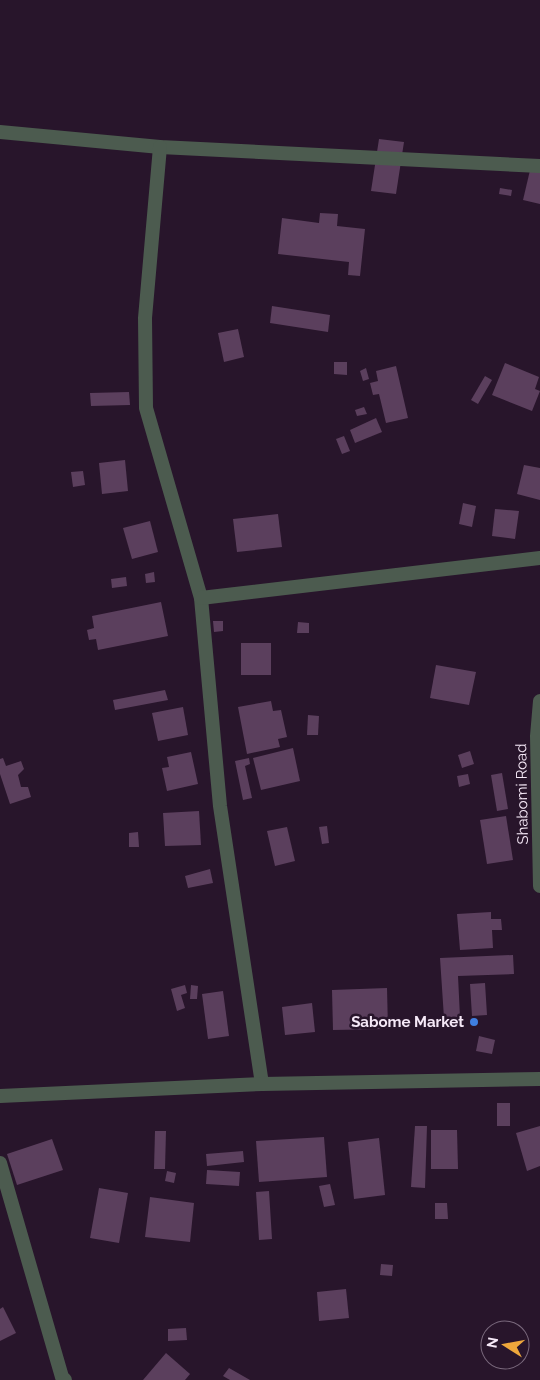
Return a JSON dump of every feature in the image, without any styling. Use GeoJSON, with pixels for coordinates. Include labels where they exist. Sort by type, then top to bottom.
{"type":"FeatureCollection","features":[{"type":"Feature","properties":{"kind":"street"},"geometry":{"type":"LineString","coordinates":[[0,132],[160,147],[540,166]]}},
{"type":"Feature","properties":{"kind":"street"},"geometry":{"type":"LineString","coordinates":[[160,147],[145,318],[146,408],[201,598],[220,806],[262,1084]]}},
{"type":"Feature","properties":{"kind":"street"},"geometry":{"type":"LineString","coordinates":[[201,598],[540,558]]}},
{"type":"Feature","properties":{"kind":"street","name":"Shabomi Road"},"geometry":{"type":"LineString","coordinates":[[540,701],[537,736],[540,886]]}},
{"type":"Feature","properties":{"kind":"street"},"geometry":{"type":"LineString","coordinates":[[0,1096],[262,1084],[540,1079]]}},
{"type":"Feature","properties":{"kind":"street"},"geometry":{"type":"LineString","coordinates":[[0,1163],[62,1377],[65,1380]]}},
{"type":"Feature","properties":{"kind":"building"},"geometry":{"type":"Polygon","coordinates":[[[379,139],[404,142],[396,194],[371,191],[379,139]]]}},
{"type":"Feature","properties":{"kind":"building"},"geometry":{"type":"Polygon","coordinates":[[[531,166],[540,168],[540,204],[523,200],[531,166]]]}},
{"type":"Feature","properties":{"kind":"building"},"geometry":{"type":"Polygon","coordinates":[[[500,188],[512,190],[511,196],[499,194],[500,188]]]}},
{"type":"Feature","properties":{"kind":"building"},"geometry":{"type":"Polygon","coordinates":[[[320,213],[338,214],[337,226],[365,229],[360,276],[348,275],[349,262],[278,254],[282,218],[319,223],[320,213]]]}},
{"type":"Feature","properties":{"kind":"building"},"geometry":{"type":"Polygon","coordinates":[[[272,306],[330,315],[328,332],[270,323],[272,306]]]}},
{"type":"Feature","properties":{"kind":"building"},"geometry":{"type":"Polygon","coordinates":[[[238,329],[244,357],[224,362],[218,333],[238,329]]]}},
{"type":"Feature","properties":{"kind":"building"},"geometry":{"type":"Polygon","coordinates":[[[334,362],[347,362],[347,375],[334,374],[334,362]]]}},
{"type":"Feature","properties":{"kind":"building"},"geometry":{"type":"Polygon","coordinates":[[[505,363],[539,377],[535,389],[540,391],[532,411],[492,395],[505,363]]]}},
{"type":"Feature","properties":{"kind":"building"},"geometry":{"type":"Polygon","coordinates":[[[396,366],[408,418],[386,423],[379,394],[373,395],[370,383],[378,381],[376,371],[396,366]]]}},
{"type":"Feature","properties":{"kind":"building"},"geometry":{"type":"Polygon","coordinates":[[[366,368],[369,379],[363,381],[360,371],[366,368]]]}},
{"type":"Feature","properties":{"kind":"building"},"geometry":{"type":"Polygon","coordinates":[[[485,376],[492,380],[478,404],[471,400],[485,376]]]}},
{"type":"Feature","properties":{"kind":"building"},"geometry":{"type":"Polygon","coordinates":[[[129,392],[130,405],[91,406],[90,393],[129,392]]]}},
{"type":"Feature","properties":{"kind":"building"},"geometry":{"type":"Polygon","coordinates":[[[364,407],[367,414],[357,416],[355,410],[364,407]]]}},
{"type":"Feature","properties":{"kind":"building"},"geometry":{"type":"Polygon","coordinates":[[[376,418],[382,432],[355,443],[350,430],[376,418]]]}},
{"type":"Feature","properties":{"kind":"building"},"geometry":{"type":"Polygon","coordinates":[[[344,436],[350,451],[342,454],[336,439],[344,436]]]}},
{"type":"Feature","properties":{"kind":"building"},"geometry":{"type":"Polygon","coordinates":[[[125,460],[128,491],[102,494],[99,463],[125,460]]]}},
{"type":"Feature","properties":{"kind":"building"},"geometry":{"type":"Polygon","coordinates":[[[524,465],[540,468],[540,500],[517,494],[524,465]]]}},
{"type":"Feature","properties":{"kind":"building"},"geometry":{"type":"Polygon","coordinates":[[[83,471],[85,485],[73,487],[71,472],[83,471]]]}},
{"type":"Feature","properties":{"kind":"building"},"geometry":{"type":"Polygon","coordinates":[[[463,503],[476,506],[472,527],[459,524],[463,503]]]}},
{"type":"Feature","properties":{"kind":"building"},"geometry":{"type":"Polygon","coordinates":[[[495,509],[519,511],[515,539],[492,536],[495,509]]]}},
{"type":"Feature","properties":{"kind":"building"},"geometry":{"type":"Polygon","coordinates":[[[278,514],[282,547],[237,552],[233,519],[278,514]]]}},
{"type":"Feature","properties":{"kind":"building"},"geometry":{"type":"Polygon","coordinates":[[[150,521],[158,552],[132,559],[123,528],[150,521]]]}},
{"type":"Feature","properties":{"kind":"building"},"geometry":{"type":"Polygon","coordinates":[[[154,572],[155,582],[146,583],[145,574],[154,572]]]}},
{"type":"Feature","properties":{"kind":"building"},"geometry":{"type":"Polygon","coordinates":[[[126,577],[127,586],[112,588],[111,579],[126,577]]]}},
{"type":"Feature","properties":{"kind":"building"},"geometry":{"type":"Polygon","coordinates":[[[161,602],[168,636],[98,650],[96,639],[89,640],[87,630],[94,628],[92,616],[161,602]]]}},
{"type":"Feature","properties":{"kind":"building"},"geometry":{"type":"Polygon","coordinates":[[[213,621],[223,621],[223,631],[214,632],[213,621]]]}},
{"type":"Feature","properties":{"kind":"building"},"geometry":{"type":"Polygon","coordinates":[[[298,622],[309,623],[309,633],[297,633],[298,622]]]}},
{"type":"Feature","properties":{"kind":"building"},"geometry":{"type":"Polygon","coordinates":[[[241,643],[271,643],[271,675],[241,675],[241,643]]]}},
{"type":"Feature","properties":{"kind":"building"},"geometry":{"type":"Polygon","coordinates":[[[436,665],[476,672],[469,705],[430,698],[436,665]]]}},
{"type":"Feature","properties":{"kind":"building"},"geometry":{"type":"Polygon","coordinates":[[[165,690],[168,700],[115,710],[113,700],[165,690]]]}},
{"type":"Feature","properties":{"kind":"building"},"geometry":{"type":"Polygon","coordinates":[[[271,701],[273,711],[281,710],[287,737],[278,739],[280,747],[247,754],[238,707],[271,701]]]}},
{"type":"Feature","properties":{"kind":"building"},"geometry":{"type":"Polygon","coordinates":[[[183,707],[188,735],[158,741],[152,713],[183,707]]]}},
{"type":"Feature","properties":{"kind":"building"},"geometry":{"type":"Polygon","coordinates":[[[308,715],[319,716],[318,735],[307,735],[308,715]]]}},
{"type":"Feature","properties":{"kind":"building"},"geometry":{"type":"Polygon","coordinates":[[[293,748],[300,781],[261,790],[253,758],[293,748]]]}},
{"type":"Feature","properties":{"kind":"building"},"geometry":{"type":"Polygon","coordinates":[[[470,751],[474,764],[462,768],[458,755],[470,751]]]}},
{"type":"Feature","properties":{"kind":"building"},"geometry":{"type":"Polygon","coordinates":[[[191,752],[198,784],[167,791],[162,768],[169,767],[167,757],[191,752]]]}},
{"type":"Feature","properties":{"kind":"building"},"geometry":{"type":"Polygon","coordinates":[[[3,758],[6,766],[21,761],[24,769],[18,775],[21,787],[28,787],[31,797],[10,804],[0,774],[0,759],[3,758]]]}},
{"type":"Feature","properties":{"kind":"building"},"geometry":{"type":"Polygon","coordinates":[[[249,758],[250,764],[245,766],[252,798],[243,800],[235,761],[249,758]]]}},
{"type":"Feature","properties":{"kind":"building"},"geometry":{"type":"Polygon","coordinates":[[[502,773],[508,809],[497,811],[491,775],[502,773]]]}},
{"type":"Feature","properties":{"kind":"building"},"geometry":{"type":"Polygon","coordinates":[[[468,774],[470,784],[459,787],[457,776],[468,774]]]}},
{"type":"Feature","properties":{"kind":"building"},"geometry":{"type":"Polygon","coordinates":[[[199,811],[201,845],[165,846],[163,813],[199,811]]]}},
{"type":"Feature","properties":{"kind":"building"},"geometry":{"type":"Polygon","coordinates":[[[506,816],[513,860],[487,864],[480,820],[506,816]]]}},
{"type":"Feature","properties":{"kind":"building"},"geometry":{"type":"Polygon","coordinates":[[[327,826],[329,843],[322,844],[319,827],[327,826]]]}},
{"type":"Feature","properties":{"kind":"building"},"geometry":{"type":"Polygon","coordinates":[[[287,827],[295,861],[275,866],[267,831],[287,827]]]}},
{"type":"Feature","properties":{"kind":"building"},"geometry":{"type":"Polygon","coordinates":[[[138,832],[139,847],[129,847],[129,833],[138,832]]]}},
{"type":"Feature","properties":{"kind":"building"},"geometry":{"type":"Polygon","coordinates":[[[210,869],[213,883],[188,888],[185,876],[210,869]]]}},
{"type":"Feature","properties":{"kind":"building"},"geometry":{"type":"Polygon","coordinates":[[[491,912],[491,919],[501,919],[502,930],[492,930],[493,948],[460,950],[457,914],[491,912]]]}},
{"type":"Feature","properties":{"kind":"building"},"geometry":{"type":"Polygon","coordinates":[[[513,955],[514,974],[458,976],[460,1017],[444,1018],[440,958],[513,955]]]}},
{"type":"Feature","properties":{"kind":"building"},"geometry":{"type":"Polygon","coordinates":[[[485,983],[487,1015],[472,1016],[470,984],[485,983]]]}},
{"type":"Feature","properties":{"kind":"building"},"geometry":{"type":"Polygon","coordinates":[[[185,985],[187,993],[181,995],[185,1008],[177,1011],[171,989],[185,985]]]}},
{"type":"Feature","properties":{"kind":"building"},"geometry":{"type":"Polygon","coordinates":[[[191,985],[198,986],[197,999],[190,999],[191,985]]]}},
{"type":"Feature","properties":{"kind":"building"},"geometry":{"type":"Polygon","coordinates":[[[387,988],[388,1029],[333,1030],[332,990],[387,988]]]}},
{"type":"Feature","properties":{"kind":"building"},"geometry":{"type":"Polygon","coordinates":[[[223,991],[229,1036],[208,1039],[202,994],[223,991]]]}},
{"type":"Feature","properties":{"kind":"building"},"geometry":{"type":"Polygon","coordinates":[[[312,1003],[315,1032],[285,1035],[282,1007],[312,1003]]]}},
{"type":"Feature","properties":{"kind":"building"},"geometry":{"type":"Polygon","coordinates":[[[479,1036],[495,1040],[492,1054],[476,1051],[479,1036]]]}},
{"type":"Feature","properties":{"kind":"building"},"geometry":{"type":"Polygon","coordinates":[[[497,1103],[510,1103],[510,1126],[497,1126],[497,1103]]]}},
{"type":"Feature","properties":{"kind":"building"},"geometry":{"type":"Polygon","coordinates":[[[415,1126],[427,1126],[425,1188],[411,1187],[415,1126]]]}},
{"type":"Feature","properties":{"kind":"building"},"geometry":{"type":"Polygon","coordinates":[[[540,1126],[540,1166],[527,1171],[516,1133],[540,1126]]]}},
{"type":"Feature","properties":{"kind":"building"},"geometry":{"type":"Polygon","coordinates":[[[431,1130],[457,1130],[458,1169],[431,1169],[431,1130]]]}},
{"type":"Feature","properties":{"kind":"building"},"geometry":{"type":"Polygon","coordinates":[[[155,1131],[166,1131],[165,1169],[154,1169],[155,1131]]]}},
{"type":"Feature","properties":{"kind":"building"},"geometry":{"type":"Polygon","coordinates":[[[324,1137],[327,1177],[259,1182],[256,1141],[324,1137]]]}},
{"type":"Feature","properties":{"kind":"building"},"geometry":{"type":"Polygon","coordinates":[[[379,1138],[385,1195],[354,1199],[348,1142],[379,1138]]]}},
{"type":"Feature","properties":{"kind":"building"},"geometry":{"type":"Polygon","coordinates":[[[52,1139],[63,1170],[17,1185],[7,1154],[52,1139]]]}},
{"type":"Feature","properties":{"kind":"building"},"geometry":{"type":"Polygon","coordinates":[[[243,1151],[244,1162],[207,1166],[206,1154],[243,1151]]]}},
{"type":"Feature","properties":{"kind":"building"},"geometry":{"type":"Polygon","coordinates":[[[207,1170],[240,1172],[239,1186],[206,1184],[207,1170]]]}},
{"type":"Feature","properties":{"kind":"building"},"geometry":{"type":"Polygon","coordinates":[[[167,1171],[176,1173],[174,1183],[165,1181],[167,1171]]]}},
{"type":"Feature","properties":{"kind":"building"},"geometry":{"type":"Polygon","coordinates":[[[330,1184],[335,1205],[324,1207],[319,1186],[330,1184]]]}},
{"type":"Feature","properties":{"kind":"building"},"geometry":{"type":"Polygon","coordinates":[[[99,1188],[128,1193],[119,1243],[90,1238],[99,1188]]]}},
{"type":"Feature","properties":{"kind":"building"},"geometry":{"type":"Polygon","coordinates":[[[269,1191],[272,1239],[259,1240],[256,1192],[269,1191]]]}},
{"type":"Feature","properties":{"kind":"building"},"geometry":{"type":"Polygon","coordinates":[[[150,1197],[194,1203],[190,1242],[145,1237],[150,1197]]]}},
{"type":"Feature","properties":{"kind":"building"},"geometry":{"type":"Polygon","coordinates":[[[435,1203],[447,1203],[448,1219],[435,1219],[435,1203]]]}},
{"type":"Feature","properties":{"kind":"building"},"geometry":{"type":"Polygon","coordinates":[[[381,1264],[393,1265],[392,1276],[380,1275],[381,1264]]]}},
{"type":"Feature","properties":{"kind":"building"},"geometry":{"type":"Polygon","coordinates":[[[346,1289],[349,1318],[319,1321],[317,1292],[346,1289]]]}},
{"type":"Feature","properties":{"kind":"building"},"geometry":{"type":"Polygon","coordinates":[[[3,1307],[16,1333],[0,1341],[0,1309],[3,1307]]]}},
{"type":"Feature","properties":{"kind":"building"},"geometry":{"type":"Polygon","coordinates":[[[186,1328],[187,1340],[168,1341],[168,1329],[186,1328]]]}},
{"type":"Feature","properties":{"kind":"building"},"geometry":{"type":"Polygon","coordinates":[[[166,1353],[190,1374],[185,1380],[143,1380],[166,1353]]]}},
{"type":"Feature","properties":{"kind":"building"},"geometry":{"type":"Polygon","coordinates":[[[229,1368],[250,1380],[230,1380],[223,1376],[229,1368]]]}},
{"type":"Feature","properties":{"kind":"place","name":"Sabome Market"},"geometry":{"type":"Point","coordinates":[474,1022]}}]}
